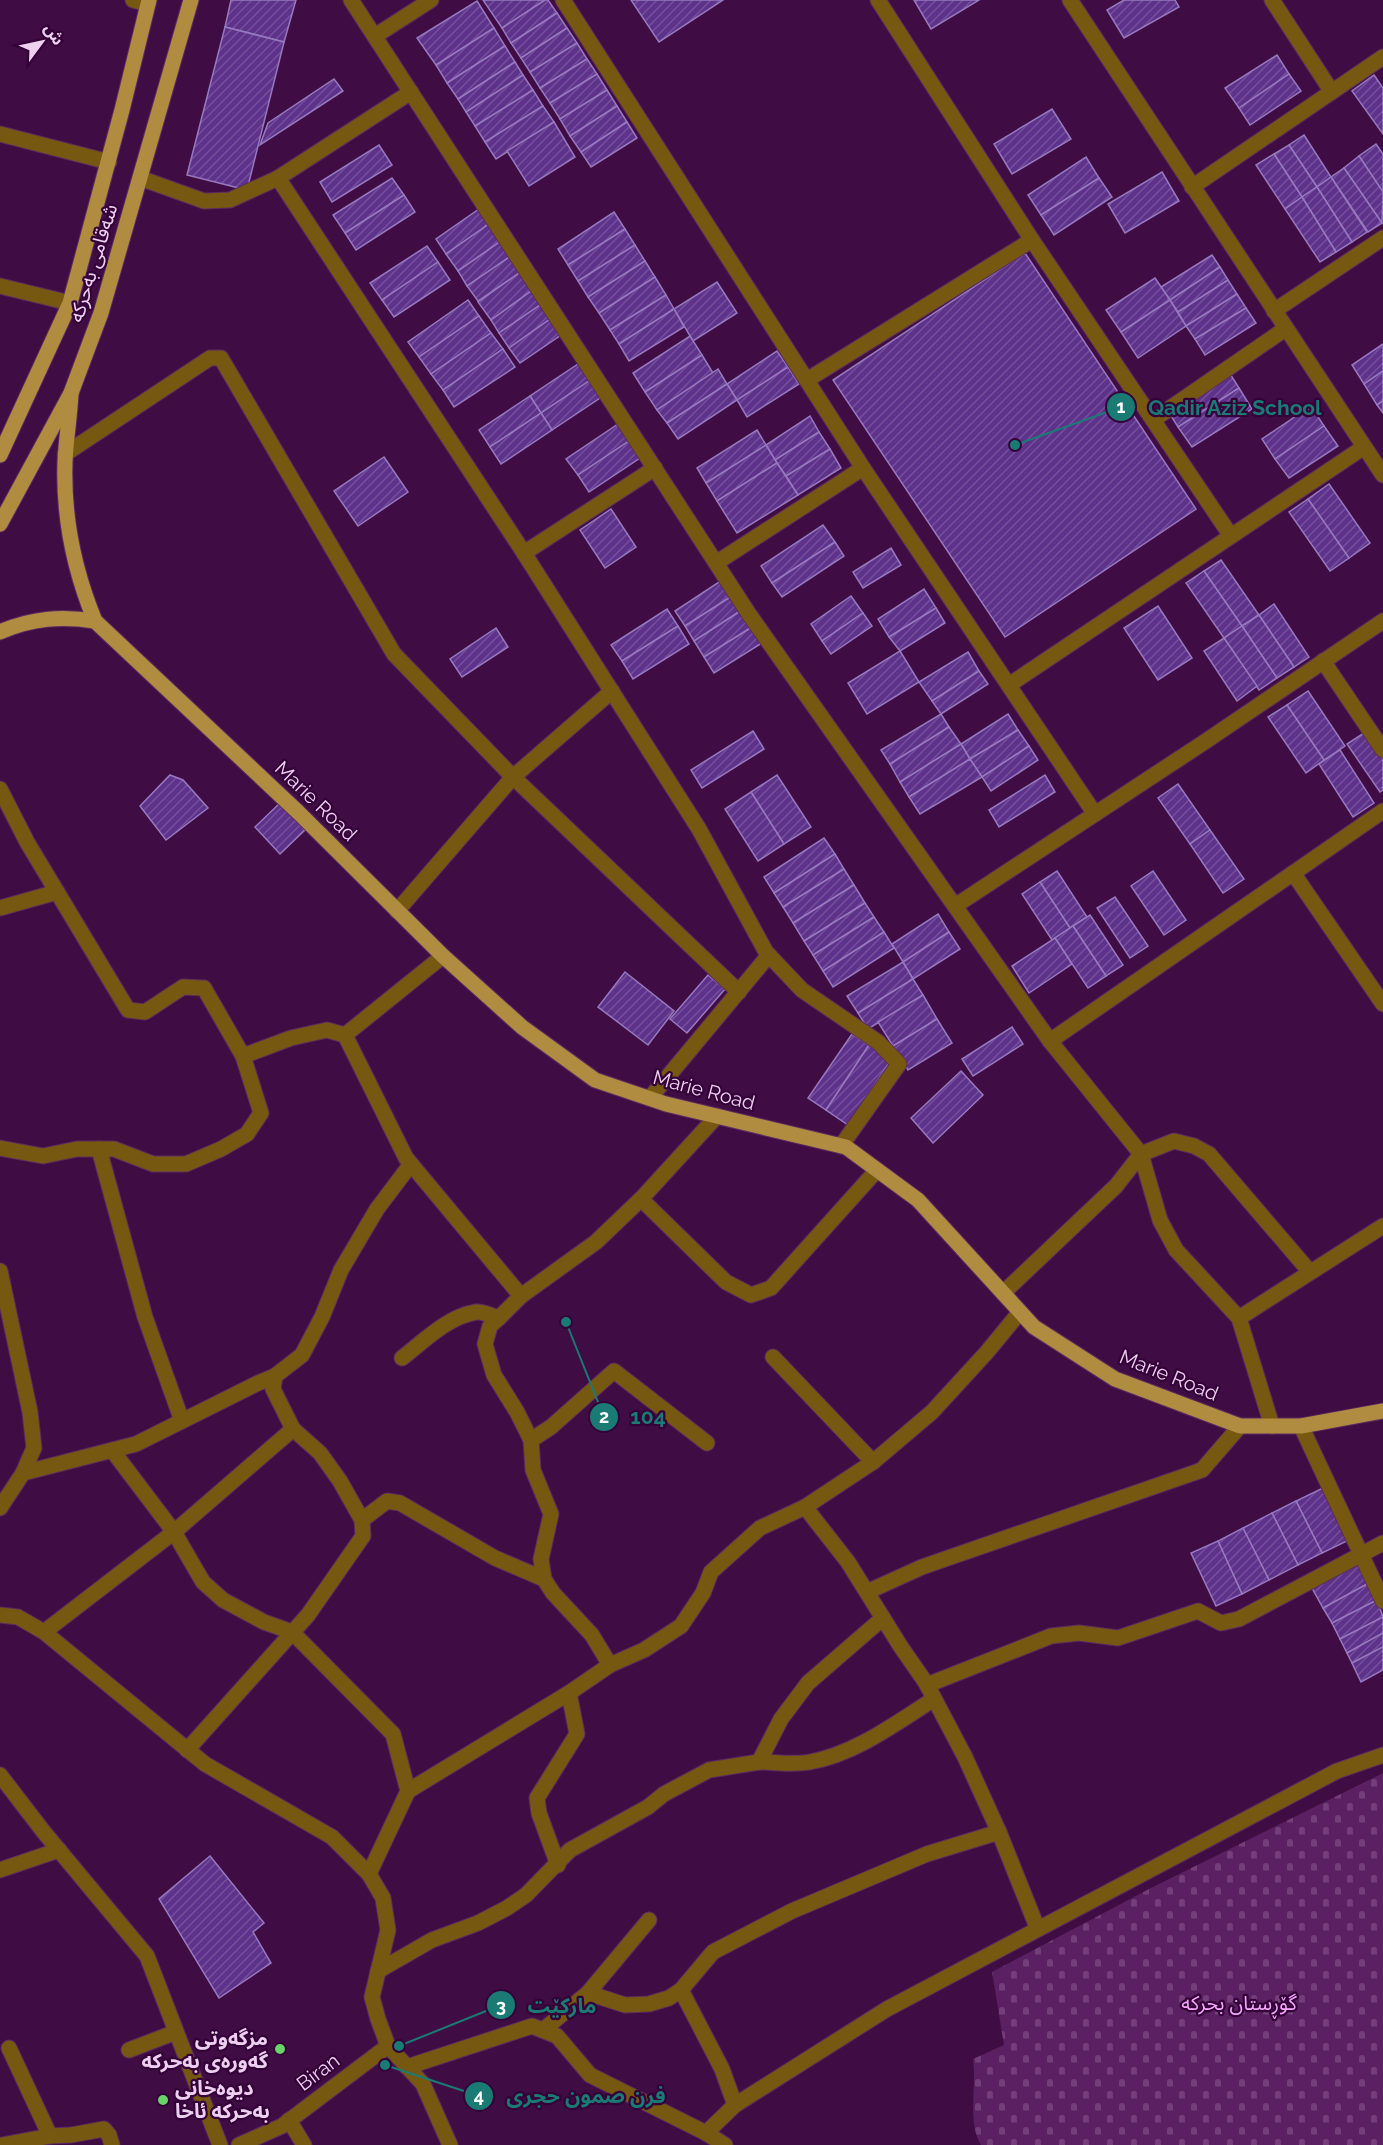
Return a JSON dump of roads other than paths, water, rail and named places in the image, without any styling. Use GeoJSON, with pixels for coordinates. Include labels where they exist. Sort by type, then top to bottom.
{"type":"FeatureCollection","features":[{"type":"Feature","properties":{"kind":"main road","name":"شەقامی بەحرکە"},"geometry":{"type":"LineString","coordinates":[[0,524],[71,393],[101,313],[191,0]]}},
{"type":"Feature","properties":{"kind":"main road","name":"شەقامی بەحرکە"},"geometry":{"type":"LineString","coordinates":[[0,455],[70,303],[109,162],[149,2]]}},
{"type":"Feature","properties":{"kind":"main road"},"geometry":{"type":"LineString","coordinates":[[0,632],[35,620],[55,617],[95,621],[76,569],[67,526],[64,493],[71,393]]}},
{"type":"Feature","properties":{"kind":"main road","name":"Marie Road"},"geometry":{"type":"LineString","coordinates":[[95,621],[299,813],[443,956],[522,1027],[595,1080],[717,1116],[846,1147],[918,1200],[1034,1327],[1115,1379],[1240,1426],[1301,1426],[1383,1411]]}},
{"type":"Feature","properties":{"kind":"street"},"geometry":{"type":"LineString","coordinates":[[133,0],[149,2]]}},
{"type":"Feature","properties":{"kind":"street"},"geometry":{"type":"LineString","coordinates":[[351,0],[749,614],[1050,1041],[1141,1154],[1160,1220],[1176,1250],[1239,1318],[1272,1426]]}},
{"type":"Feature","properties":{"kind":"street"},"geometry":{"type":"LineString","coordinates":[[375,36],[431,0]]}},
{"type":"Feature","properties":{"kind":"street"},"geometry":{"type":"LineString","coordinates":[[563,0],[863,468],[1095,814]]}},
{"type":"Feature","properties":{"kind":"street"},"geometry":{"type":"LineString","coordinates":[[878,0],[1032,240],[1231,536]]}},
{"type":"Feature","properties":{"kind":"street"},"geometry":{"type":"LineString","coordinates":[[1070,0],[1191,187],[1383,475]]}},
{"type":"Feature","properties":{"kind":"street"},"geometry":{"type":"LineString","coordinates":[[1272,0],[1332,92]]}},
{"type":"Feature","properties":{"kind":"street"},"geometry":{"type":"LineString","coordinates":[[1191,187],[1383,57]]}},
{"type":"Feature","properties":{"kind":"street"},"geometry":{"type":"LineString","coordinates":[[140,178],[204,201],[230,201],[278,178],[411,92]]}},
{"type":"Feature","properties":{"kind":"street"},"geometry":{"type":"LineString","coordinates":[[0,134],[109,162]]}},
{"type":"Feature","properties":{"kind":"street"},"geometry":{"type":"LineString","coordinates":[[278,178],[525,553],[699,829],[769,955],[802,990],[878,1042],[899,1064],[841,1146]]}},
{"type":"Feature","properties":{"kind":"street"},"geometry":{"type":"LineString","coordinates":[[1274,311],[1383,238]]}},
{"type":"Feature","properties":{"kind":"street"},"geometry":{"type":"LineString","coordinates":[[807,380],[1032,240]]}},
{"type":"Feature","properties":{"kind":"street"},"geometry":{"type":"LineString","coordinates":[[0,286],[70,303]]}},
{"type":"Feature","properties":{"kind":"street"},"geometry":{"type":"LineString","coordinates":[[1153,420],[1286,329]]}},
{"type":"Feature","properties":{"kind":"street"},"geometry":{"type":"LineString","coordinates":[[66,454],[210,358],[221,358],[394,654],[513,777],[739,992]]}},
{"type":"Feature","properties":{"kind":"street"},"geometry":{"type":"LineString","coordinates":[[1009,685],[1364,447]]}},
{"type":"Feature","properties":{"kind":"street"},"geometry":{"type":"LineString","coordinates":[[525,553],[655,468]]}},
{"type":"Feature","properties":{"kind":"street"},"geometry":{"type":"LineString","coordinates":[[716,563],[863,468]]}},
{"type":"Feature","properties":{"kind":"street"},"geometry":{"type":"LineString","coordinates":[[955,906],[1383,621]]}},
{"type":"Feature","properties":{"kind":"street"},"geometry":{"type":"LineString","coordinates":[[1323,661],[1383,750]]}},
{"type":"Feature","properties":{"kind":"street"},"geometry":{"type":"LineString","coordinates":[[397,911],[513,777],[612,691]]}},
{"type":"Feature","properties":{"kind":"street"},"geometry":{"type":"LineString","coordinates":[[0,789],[27,842],[128,1010],[146,1012],[183,987],[204,988],[243,1056],[261,1113],[247,1134],[221,1149],[186,1164],[153,1164],[114,1149],[77,1149],[43,1156],[0,1148]]}},
{"type":"Feature","properties":{"kind":"street"},"geometry":{"type":"LineString","coordinates":[[1050,1041],[1383,811]]}},
{"type":"Feature","properties":{"kind":"street"},"geometry":{"type":"LineString","coordinates":[[1293,873],[1383,1004]]}},
{"type":"Feature","properties":{"kind":"street"},"geometry":{"type":"LineString","coordinates":[[0,908],[57,892]]}},
{"type":"Feature","properties":{"kind":"street"},"geometry":{"type":"LineString","coordinates":[[650,1098],[769,955]]}},
{"type":"Feature","properties":{"kind":"street"},"geometry":{"type":"LineString","coordinates":[[345,1035],[443,956]]}},
{"type":"Feature","properties":{"kind":"street"},"geometry":{"type":"LineString","coordinates":[[243,1056],[291,1038],[327,1030],[345,1035],[406,1158],[521,1296]]}},
{"type":"Feature","properties":{"kind":"street"},"geometry":{"type":"LineString","coordinates":[[610,1665],[592,1635],[553,1593],[544,1579],[541,1559],[551,1514],[533,1470],[531,1440],[494,1375],[485,1344],[490,1326],[521,1296],[596,1242],[641,1198],[717,1116]]}},
{"type":"Feature","properties":{"kind":"street"},"geometry":{"type":"LineString","coordinates":[[1003,1293],[1116,1186],[1141,1154],[1174,1141],[1194,1146],[1209,1154],[1310,1272]]}},
{"type":"Feature","properties":{"kind":"street"},"geometry":{"type":"LineString","coordinates":[[99,1149],[145,1317],[182,1421]]}},
{"type":"Feature","properties":{"kind":"street"},"geometry":{"type":"LineString","coordinates":[[22,1473],[136,1444],[274,1376],[302,1355],[321,1317],[340,1270],[377,1209],[411,1164]]}},
{"type":"Feature","properties":{"kind":"street"},"geometry":{"type":"LineString","coordinates":[[641,1198],[726,1282],[751,1295],[771,1288],[877,1170]]}},
{"type":"Feature","properties":{"kind":"street"},"geometry":{"type":"LineString","coordinates":[[1239,1318],[1383,1226]]}},
{"type":"Feature","properties":{"kind":"street"},"geometry":{"type":"LineString","coordinates":[[0,1271],[3,1299],[30,1412],[34,1448],[22,1473],[0,1508]]}},
{"type":"Feature","properties":{"kind":"street"},"geometry":{"type":"LineString","coordinates":[[402,1358],[438,1329],[458,1318],[478,1311],[499,1318]]}},
{"type":"Feature","properties":{"kind":"street"},"geometry":{"type":"LineString","coordinates":[[369,1874],[408,1791],[570,1693],[610,1665],[644,1650],[681,1626],[703,1593],[711,1572],[760,1528],[805,1507],[873,1462],[932,1412],[987,1352],[1020,1311]]}},
{"type":"Feature","properties":{"kind":"street"},"geometry":{"type":"LineString","coordinates":[[773,1357],[873,1462]]}},
{"type":"Feature","properties":{"kind":"street"},"geometry":{"type":"LineString","coordinates":[[531,1440],[551,1427],[614,1371],[707,1443]]}},
{"type":"Feature","properties":{"kind":"street"},"geometry":{"type":"LineString","coordinates":[[187,1750],[292,1632],[329,1586],[363,1536],[362,1520],[340,1481],[320,1453],[293,1429],[273,1389],[274,1376]]}},
{"type":"Feature","properties":{"kind":"street"},"geometry":{"type":"LineString","coordinates":[[867,1592],[922,1567],[1202,1470],[1240,1426]]}},
{"type":"Feature","properties":{"kind":"street"},"geometry":{"type":"LineString","coordinates":[[1301,1426],[1383,1601]]}},
{"type":"Feature","properties":{"kind":"street"},"geometry":{"type":"LineString","coordinates":[[45,1632],[174,1532],[293,1429]]}},
{"type":"Feature","properties":{"kind":"street"},"geometry":{"type":"LineString","coordinates":[[112,1450],[174,1532],[203,1582],[216,1594],[264,1622],[292,1632],[393,1734],[408,1791]]}},
{"type":"Feature","properties":{"kind":"street"},"geometry":{"type":"LineString","coordinates":[[362,1520],[387,1501],[400,1503],[495,1558],[544,1579]]}},
{"type":"Feature","properties":{"kind":"street"},"geometry":{"type":"LineString","coordinates":[[805,1507],[848,1562],[931,1692],[965,1757],[999,1832],[1037,1927]]}},
{"type":"Feature","properties":{"kind":"street"},"geometry":{"type":"LineString","coordinates":[[378,1971],[432,1941],[478,1923],[507,1908],[558,1865],[570,1850],[709,1770],[759,1762],[809,1762],[844,1751],[877,1734],[931,1692],[1051,1636],[1079,1633],[1118,1638],[1198,1611],[1221,1623],[1239,1620],[1383,1543]]}},
{"type":"Feature","properties":{"kind":"street"},"geometry":{"type":"LineString","coordinates":[[0,1615],[18,1617],[45,1632],[205,1764],[333,1837],[369,1874],[383,1898],[388,1930],[372,1997],[388,2046],[423,2084],[450,2145]]}},
{"type":"Feature","properties":{"kind":"street"},"geometry":{"type":"LineString","coordinates":[[759,1762],[781,1719],[808,1683],[882,1618]]}},
{"type":"Feature","properties":{"kind":"street"},"geometry":{"type":"LineString","coordinates":[[558,1865],[539,1813],[537,1798],[577,1734],[570,1693]]}},
{"type":"Feature","properties":{"kind":"street"},"geometry":{"type":"LineString","coordinates":[[706,2133],[735,2105],[887,2009],[1037,1927],[1337,1771],[1383,1755]]}},
{"type":"Feature","properties":{"kind":"street"},"geometry":{"type":"LineString","coordinates":[[0,1774],[59,1850],[147,1956],[220,2145]]}},
{"type":"Feature","properties":{"kind":"street"},"geometry":{"type":"LineString","coordinates":[[588,1993],[625,2005],[649,2004],[669,1998],[681,1990],[713,1952],[792,1911],[927,1854],[999,1832]]}},
{"type":"Feature","properties":{"kind":"street"},"geometry":{"type":"LineString","coordinates":[[0,1870],[59,1850]]}},
{"type":"Feature","properties":{"kind":"street"},"geometry":{"type":"LineString","coordinates":[[543,2030],[588,1993],[649,1920]]}},
{"type":"Feature","properties":{"kind":"street"},"geometry":{"type":"LineString","coordinates":[[681,1990],[722,2069],[735,2105]]}},
{"type":"Feature","properties":{"kind":"street"},"geometry":{"type":"LineString","coordinates":[[407,2067],[532,2026],[557,2036],[590,2075],[706,2133],[725,2145]]}},
{"type":"Feature","properties":{"kind":"street"},"geometry":{"type":"LineString","coordinates":[[129,2050],[176,2032]]}},
{"type":"Feature","properties":{"kind":"street","name":"Biran"},"geometry":{"type":"LineString","coordinates":[[239,2145],[282,2126],[388,2046]]}},
{"type":"Feature","properties":{"kind":"street"},"geometry":{"type":"LineString","coordinates":[[9,2048],[50,2136]]}},
{"type":"Feature","properties":{"kind":"street"},"geometry":{"type":"LineString","coordinates":[[289,2120],[304,2145]]}},
{"type":"Feature","properties":{"kind":"street"},"geometry":{"type":"LineString","coordinates":[[2,2145],[104,2129],[112,2145]]}},
{"type":"Feature","properties":{"kind":"place","name":"Qadir Aziz School"},"geometry":{"type":"Point","coordinates":[1015,445]}},
{"type":"Feature","properties":{"kind":"place","name":"104"},"geometry":{"type":"Point","coordinates":[566,1322]}},
{"type":"Feature","properties":{"kind":"place","name":"مارکێت"},"geometry":{"type":"Point","coordinates":[399,2046]}},
{"type":"Feature","properties":{"kind":"place","name":"مزگەوتی گەورەی بەحرکە"},"geometry":{"type":"Point","coordinates":[280,2049]}},
{"type":"Feature","properties":{"kind":"place","name":"فرن صمون حجری"},"geometry":{"type":"Point","coordinates":[385,2065]}},
{"type":"Feature","properties":{"kind":"place","name":"دیوەخانی بەحرکە ئاخا"},"geometry":{"type":"Point","coordinates":[163,2100]}},
{"type":"Feature","properties":{"kind":"park label","name":"گۆڕستان بحركه‌"},"geometry":{"type":"Point","coordinates":[1239,2003]}}]}
